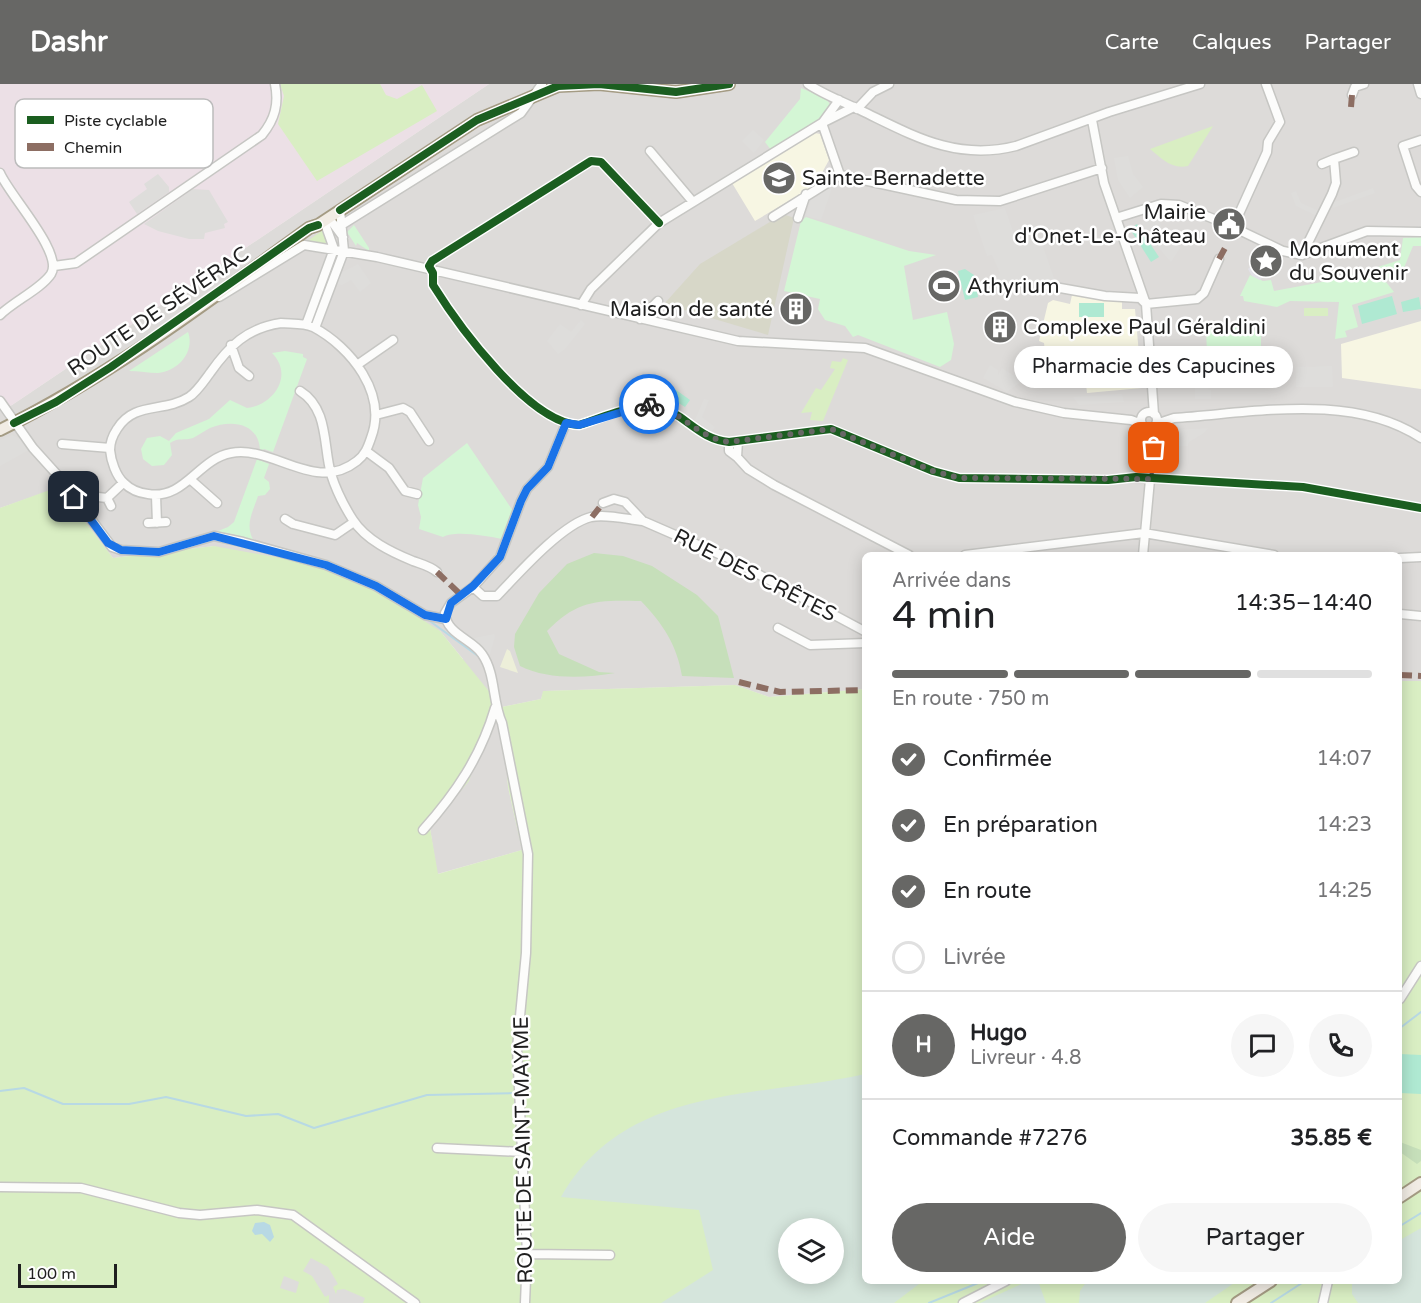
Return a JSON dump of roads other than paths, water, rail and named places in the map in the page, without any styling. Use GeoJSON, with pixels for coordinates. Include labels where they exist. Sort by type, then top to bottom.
{"type":"FeatureCollection","features":[{"type":"Feature","properties":{"kind":"main road","name":"ROUTE DE SÉVÉRAC"},"geometry":{"type":"LineString","coordinates":[[16,426],[111,367],[309,228],[324,221],[479,124],[483,118],[536,95],[546,87],[599,84],[676,92],[729,84]]}},
{"type":"Feature","properties":{"kind":"main road","name":"ROUTE DE SÉVÉRAC"},"geometry":{"type":"LineString","coordinates":[[0,434],[75,394],[315,231],[324,221]]}},
{"type":"Feature","properties":{"kind":"main road"},"geometry":{"type":"LineString","coordinates":[[1402,1196],[1421,1183]]}},
{"type":"Feature","properties":{"kind":"main road"},"geometry":{"type":"LineString","coordinates":[[1237,1303],[1266,1284]]}},
{"type":"Feature","properties":{"kind":"street"},"geometry":{"type":"LineString","coordinates":[[54,266],[76,263],[262,135],[271,124],[276,112],[278,99],[274,84]]}},
{"type":"Feature","properties":{"kind":"street"},"geometry":{"type":"LineString","coordinates":[[808,84],[934,145],[973,150],[1016,146],[1195,85]]}},
{"type":"Feature","properties":{"kind":"street"},"geometry":{"type":"LineString","coordinates":[[581,305],[591,289],[659,223],[822,123],[856,108],[873,92],[889,84]]}},
{"type":"Feature","properties":{"kind":"street"},"geometry":{"type":"LineString","coordinates":[[1238,216],[1267,152],[1268,142],[1280,122],[1266,84]]}},
{"type":"Feature","properties":{"kind":"street"},"geometry":{"type":"LineString","coordinates":[[1352,95],[1355,87],[1364,84]]}},
{"type":"Feature","properties":{"kind":"street"},"geometry":{"type":"LineString","coordinates":[[1418,84],[1421,94]]}},
{"type":"Feature","properties":{"kind":"street","name":"ROUTE DE SÉVÉRAC"},"geometry":{"type":"LineString","coordinates":[[343,224],[521,113],[536,95]]}},
{"type":"Feature","properties":{"kind":"street"},"geometry":{"type":"LineString","coordinates":[[822,123],[839,100]]}},
{"type":"Feature","properties":{"kind":"street"},"geometry":{"type":"LineString","coordinates":[[1092,120],[1116,218],[1146,304],[1152,403],[1150,420],[1155,437],[1143,552]]}},
{"type":"Feature","properties":{"kind":"street"},"geometry":{"type":"LineString","coordinates":[[822,123],[840,175]]}},
{"type":"Feature","properties":{"kind":"street"},"geometry":{"type":"LineString","coordinates":[[1421,140],[1403,146],[1416,186],[1421,192]]}},
{"type":"Feature","properties":{"kind":"street"},"geometry":{"type":"LineString","coordinates":[[650,151],[693,202]]}},
{"type":"Feature","properties":{"kind":"street"},"geometry":{"type":"LineString","coordinates":[[1322,164],[1354,152]]}},
{"type":"Feature","properties":{"kind":"street"},"geometry":{"type":"LineString","coordinates":[[1302,255],[1336,183],[1334,159]]}},
{"type":"Feature","properties":{"kind":"street"},"geometry":{"type":"LineString","coordinates":[[659,223],[601,162],[591,160],[438,257],[429,266],[437,291],[498,372],[539,408],[566,423],[579,425],[649,404],[674,412],[703,435],[734,441],[831,429],[947,476],[1151,479],[1303,487],[1421,508]]}},
{"type":"Feature","properties":{"kind":"street"},"geometry":{"type":"LineString","coordinates":[[773,217],[806,194],[840,175],[956,200],[999,201],[1102,168]]}},
{"type":"Feature","properties":{"kind":"street"},"geometry":{"type":"LineString","coordinates":[[0,171],[49,250],[54,266],[51,274],[43,282],[0,315]]}},
{"type":"Feature","properties":{"kind":"street"},"geometry":{"type":"LineString","coordinates":[[798,218],[806,194]]}},
{"type":"Feature","properties":{"kind":"street"},"geometry":{"type":"LineString","coordinates":[[1116,218],[1161,204],[1179,205],[1219,221]]}},
{"type":"Feature","properties":{"kind":"street"},"geometry":{"type":"LineString","coordinates":[[311,327],[344,251],[340,210]]}},
{"type":"Feature","properties":{"kind":"street"},"geometry":{"type":"LineString","coordinates":[[324,221],[343,237]]}},
{"type":"Feature","properties":{"kind":"street"},"geometry":{"type":"LineString","coordinates":[[311,327],[327,265],[334,249],[324,221]]}},
{"type":"Feature","properties":{"kind":"street"},"geometry":{"type":"LineString","coordinates":[[1239,230],[1283,251],[1302,255],[1367,231],[1421,232]]}},
{"type":"Feature","properties":{"kind":"street"},"geometry":{"type":"LineString","coordinates":[[216,298],[228,294],[304,245],[334,249],[432,270],[738,341],[865,348],[1015,402],[1064,413],[1150,420],[1335,409],[1380,418],[1421,438]]}},
{"type":"Feature","properties":{"kind":"street"},"geometry":{"type":"LineString","coordinates":[[316,247],[327,265]]}},
{"type":"Feature","properties":{"kind":"street"},"geometry":{"type":"LineString","coordinates":[[1146,304],[1197,299],[1204,293],[1219,259]]}},
{"type":"Feature","properties":{"kind":"street"},"geometry":{"type":"LineString","coordinates":[[1049,286],[1105,296],[1140,298],[1146,304]]}},
{"type":"Feature","properties":{"kind":"street"},"geometry":{"type":"LineString","coordinates":[[640,319],[658,301]]}},
{"type":"Feature","properties":{"kind":"street"},"geometry":{"type":"LineString","coordinates":[[281,323],[311,327],[357,365],[374,398],[376,415],[366,451],[357,461],[331,473],[317,473],[246,453],[232,453],[216,458],[178,489],[156,496],[138,493],[123,483],[112,460],[110,448],[119,426],[131,413],[144,407],[175,403],[190,397],[231,345],[252,331],[265,326],[281,323]]}},
{"type":"Feature","properties":{"kind":"street"},"geometry":{"type":"LineString","coordinates":[[357,365],[393,340]]}},
{"type":"Feature","properties":{"kind":"street"},"geometry":{"type":"LineString","coordinates":[[231,345],[239,368],[249,376]]}},
{"type":"Feature","properties":{"kind":"street"},"geometry":{"type":"LineString","coordinates":[[300,391],[308,396],[322,420],[331,473],[341,500],[354,522],[371,538],[394,553],[438,572]]}},
{"type":"Feature","properties":{"kind":"street"},"geometry":{"type":"LineString","coordinates":[[0,402],[16,426],[112,547],[121,550],[159,552],[214,536],[233,540],[326,565],[376,586],[425,615],[446,619],[451,603],[473,586],[500,557],[521,501],[527,489],[548,467],[566,423]]}},
{"type":"Feature","properties":{"kind":"street"},"geometry":{"type":"LineString","coordinates":[[376,415],[403,408],[410,412],[429,441]]}},
{"type":"Feature","properties":{"kind":"street"},"geometry":{"type":"LineString","coordinates":[[734,441],[729,451],[748,469],[774,485],[903,552]]}},
{"type":"Feature","properties":{"kind":"street"},"geometry":{"type":"LineString","coordinates":[[62,444],[110,448]]}},
{"type":"Feature","properties":{"kind":"street"},"geometry":{"type":"LineString","coordinates":[[366,451],[389,468],[405,491],[417,494]]}},
{"type":"Feature","properties":{"kind":"street"},"geometry":{"type":"LineString","coordinates":[[191,480],[217,503]]}},
{"type":"Feature","properties":{"kind":"street"},"geometry":{"type":"LineString","coordinates":[[105,500],[123,483]]}},
{"type":"Feature","properties":{"kind":"street"},"geometry":{"type":"LineString","coordinates":[[156,496],[157,523]]}},
{"type":"Feature","properties":{"kind":"street","name":"RUE DES CRÊTES"},"geometry":{"type":"LineString","coordinates":[[603,503],[614,499],[626,502],[643,521]]}},
{"type":"Feature","properties":{"kind":"street","name":"RUE DES CRÊTES"},"geometry":{"type":"LineString","coordinates":[[473,586],[483,596],[498,596],[559,536],[592,517],[620,518],[643,521],[728,558],[862,630]]}},
{"type":"Feature","properties":{"kind":"street"},"geometry":{"type":"LineString","coordinates":[[285,519],[326,534],[340,533],[354,522]]}},
{"type":"Feature","properties":{"kind":"street"},"geometry":{"type":"LineString","coordinates":[[989,552],[1144,533],[1256,552]]}},
{"type":"Feature","properties":{"kind":"street"},"geometry":{"type":"LineString","coordinates":[[1402,558],[1421,557]]}},
{"type":"Feature","properties":{"kind":"street"},"geometry":{"type":"LineString","coordinates":[[1402,614],[1421,616]]}},
{"type":"Feature","properties":{"kind":"street","name":"ROUTE DE SAINT-MAYME"},"geometry":{"type":"LineString","coordinates":[[446,619],[448,626],[477,647],[491,675],[495,708],[502,723],[528,854],[526,953],[517,1048],[527,1254],[525,1303]]}},
{"type":"Feature","properties":{"kind":"street"},"geometry":{"type":"LineString","coordinates":[[777,628],[810,645],[862,643]]}},
{"type":"Feature","properties":{"kind":"street"},"geometry":{"type":"LineString","coordinates":[[423,830],[466,777],[486,740],[495,708]]}},
{"type":"Feature","properties":{"kind":"street"},"geometry":{"type":"LineString","coordinates":[[1402,996],[1421,966]]}},
{"type":"Feature","properties":{"kind":"street"},"geometry":{"type":"LineString","coordinates":[[437,1148],[523,1152]]}},
{"type":"Feature","properties":{"kind":"street"},"geometry":{"type":"LineString","coordinates":[[0,1188],[81,1188],[179,1213],[200,1215],[257,1210],[293,1215],[416,1303]]}},
{"type":"Feature","properties":{"kind":"street"},"geometry":{"type":"LineString","coordinates":[[527,1254],[610,1255]]}},
{"type":"Feature","properties":{"kind":"street"},"geometry":{"type":"LineString","coordinates":[[963,1303],[1000,1284]]}},
{"type":"Feature","properties":{"kind":"street"},"geometry":{"type":"LineString","coordinates":[[1323,1303],[1327,1284]]}},
{"type":"Feature","properties":{"kind":"water"},"geometry":{"type":"Polygon","coordinates":[[[264,1222],[270,1225],[274,1237],[270,1242],[262,1234],[255,1235],[252,1231],[255,1223],[264,1222]]]}},
{"type":"Feature","properties":{"kind":"waterway"},"geometry":{"type":"LineString","coordinates":[[233,544],[274,555]]}},
{"type":"Feature","properties":{"kind":"waterway"},"geometry":{"type":"LineString","coordinates":[[427,619],[478,656]]}},
{"type":"Feature","properties":{"kind":"waterway"},"geometry":{"type":"LineString","coordinates":[[1402,1026],[1421,1012]]}},
{"type":"Feature","properties":{"kind":"waterway"},"geometry":{"type":"LineString","coordinates":[[0,1091],[24,1088],[63,1104],[129,1104],[166,1097],[246,1116],[278,1114],[314,1128],[427,1095],[517,1093]]}},
{"type":"Feature","properties":{"kind":"waterway"},"geometry":{"type":"LineString","coordinates":[[1402,1225],[1421,1213]]}},
{"type":"Feature","properties":{"kind":"waterway"},"geometry":{"type":"LineString","coordinates":[[929,1303],[976,1284]]}},
{"type":"Feature","properties":{"kind":"waterway"},"geometry":{"type":"LineString","coordinates":[[1271,1303],[1300,1284]]}},
{"type":"Feature","properties":{"kind":"tunnel"},"geometry":{"type":"LineString","coordinates":[[1219,221],[1239,230]]}},
{"type":"Feature","properties":{"kind":"place","name":"Sainte-Bernadette"},"geometry":{"type":"Point","coordinates":[779,178]}},
{"type":"Feature","properties":{"kind":"place","name":"Mairie d'Onet-Le-Château"},"geometry":{"type":"Point","coordinates":[1229,224]}},
{"type":"Feature","properties":{"kind":"place","name":"Monument du Souvenir"},"geometry":{"type":"Point","coordinates":[1266,261]}},
{"type":"Feature","properties":{"kind":"place","name":"Athyrium"},"geometry":{"type":"Point","coordinates":[944,286]}},
{"type":"Feature","properties":{"kind":"place","name":"Maison de santé"},"geometry":{"type":"Point","coordinates":[796,309]}},
{"type":"Feature","properties":{"kind":"place","name":"Complexe Paul Géraldini"},"geometry":{"type":"Point","coordinates":[1000,327]}},
{"type":"Feature","properties":{"kind":"place","name":"Pharmacie des Capucines"},"geometry":{"type":"Point","coordinates":[1154,448]}}]}
